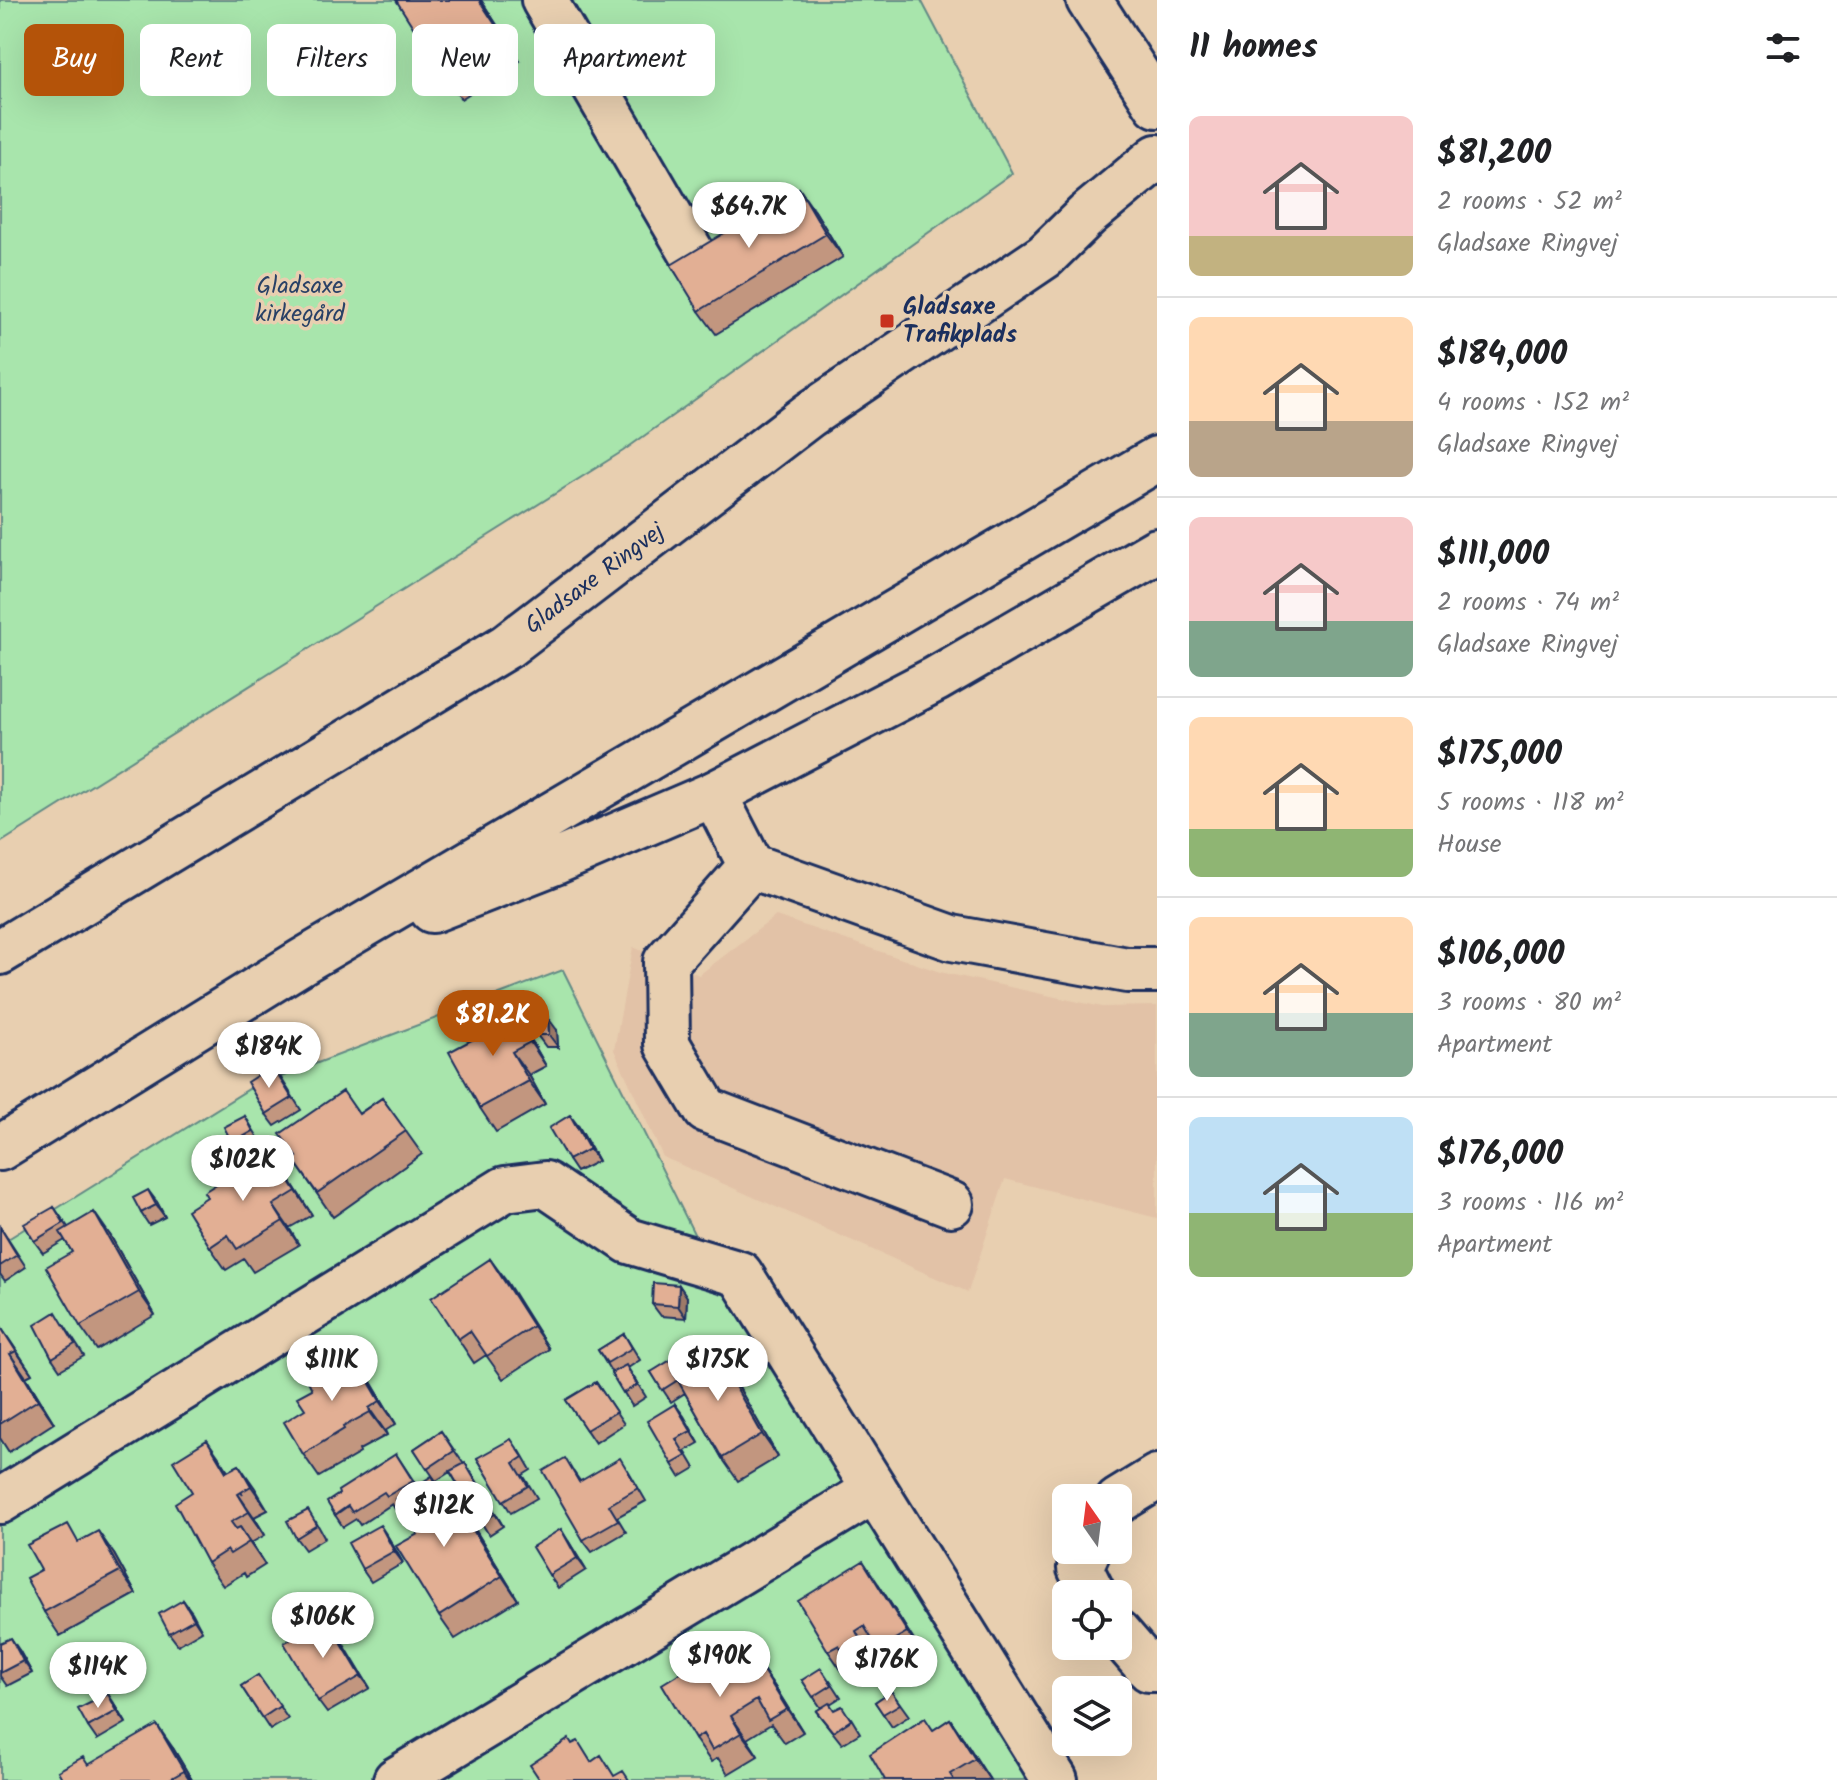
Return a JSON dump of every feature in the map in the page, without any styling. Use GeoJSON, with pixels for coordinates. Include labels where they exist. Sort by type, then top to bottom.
{"type":"FeatureCollection","features":[{"type":"Feature","properties":{"kind":"main road"},"geometry":{"type":"LineString","coordinates":[[544,0],[696,260]]}},
{"type":"Feature","properties":{"kind":"main road"},"geometry":{"type":"LineString","coordinates":[[1089,0],[1157,105]]}},
{"type":"Feature","properties":{"kind":"main road","name":"Gladsaxe Ringvej"},"geometry":{"type":"LineString","coordinates":[[0,952],[507,646],[809,415],[1045,256],[1087,215],[1157,157]]}},
{"type":"Feature","properties":{"kind":"main road"},"geometry":{"type":"LineString","coordinates":[[0,1148],[303,961],[1157,459]]}},
{"type":"Feature","properties":{"kind":"main road"},"geometry":{"type":"LineString","coordinates":[[303,961],[555,862],[714,794],[936,679],[1157,551]]}},
{"type":"Feature","properties":{"kind":"main road"},"geometry":{"type":"LineString","coordinates":[[714,794],[751,866],[952,938],[1127,970],[1157,970]]}},
{"type":"Feature","properties":{"kind":"main road"},"geometry":{"type":"LineString","coordinates":[[751,866],[666,962],[667,1044],[706,1110],[951,1204]]}},
{"type":"Feature","properties":{"kind":"main road"},"geometry":{"type":"LineString","coordinates":[[0,1501],[505,1189],[545,1184],[629,1241],[740,1274],[1055,1780]]}},
{"type":"Feature","properties":{"kind":"main road"},"geometry":{"type":"LineString","coordinates":[[1132,1492],[1157,1477]]}},
{"type":"Feature","properties":{"kind":"main road"},"geometry":{"type":"LineString","coordinates":[[396,1780],[875,1490]]}},
{"type":"Feature","properties":{"kind":"main road"},"geometry":{"type":"LineString","coordinates":[[1132,1649],[1149,1669],[1157,1669]]}},
{"type":"Feature","properties":{"kind":"shaded area"},"geometry":{"type":"Polygon","coordinates":[[[776,916],[940,972],[1102,1007],[1157,1006],[1157,1218],[1005,1179],[968,1292],[663,1157],[614,1050],[633,947],[699,975],[776,916]]]}},
{"type":"Feature","properties":{"kind":"green space","name":"Gladsaxe kirkegård"},"geometry":{"type":"Polygon","coordinates":[[[0,0],[921,0],[1012,173],[623,451],[0,843],[0,0]]]}},
{"type":"Feature","properties":{"kind":"green space"},"geometry":{"type":"Polygon","coordinates":[[[563,970],[718,1282],[1042,1780],[0,1780],[0,1244],[249,1089],[563,970]]]}},
{"type":"Feature","properties":{"kind":"building"},"geometry":{"type":"Polygon","coordinates":[[[396,0],[479,0],[495,24],[412,24],[396,0]]]}},
{"type":"Feature","properties":{"kind":"building"},"geometry":{"type":"Polygon","coordinates":[[[799,188],[826,234],[699,311],[671,265],[799,188]]]}},
{"type":"Feature","properties":{"kind":"building"},"geometry":{"type":"Polygon","coordinates":[[[509,1005],[530,1042],[512,1052],[529,1081],[480,1108],[449,1052],[481,1035],[475,1024],[509,1005]]]}},
{"type":"Feature","properties":{"kind":"building"},"geometry":{"type":"Polygon","coordinates":[[[548,1018],[549,1035],[537,1035],[532,1019],[548,1018]]]}},
{"type":"Feature","properties":{"kind":"building"},"geometry":{"type":"Polygon","coordinates":[[[272,1066],[292,1098],[266,1114],[247,1082],[272,1066]]]}},
{"type":"Feature","properties":{"kind":"building"},"geometry":{"type":"Polygon","coordinates":[[[343,1091],[359,1114],[382,1098],[406,1131],[317,1193],[280,1134],[343,1091]]]}},
{"type":"Feature","properties":{"kind":"building"},"geometry":{"type":"Polygon","coordinates":[[[570,1115],[589,1149],[568,1160],[549,1128],[570,1115]]]}},
{"type":"Feature","properties":{"kind":"building"},"geometry":{"type":"Polygon","coordinates":[[[245,1116],[253,1131],[232,1143],[224,1127],[245,1116]]]}},
{"type":"Feature","properties":{"kind":"building"},"geometry":{"type":"Polygon","coordinates":[[[270,1150],[296,1191],[273,1205],[283,1221],[237,1249],[228,1235],[210,1247],[187,1210],[207,1197],[204,1192],[270,1150]]]}},
{"type":"Feature","properties":{"kind":"building"},"geometry":{"type":"Polygon","coordinates":[[[148,1190],[156,1205],[141,1213],[133,1198],[148,1190]]]}},
{"type":"Feature","properties":{"kind":"building"},"geometry":{"type":"Polygon","coordinates":[[[54,1207],[64,1223],[34,1241],[24,1224],[54,1207]]]}},
{"type":"Feature","properties":{"kind":"building"},"geometry":{"type":"Polygon","coordinates":[[[94,1212],[139,1292],[80,1326],[46,1267],[72,1252],[60,1232],[94,1212]]]}},
{"type":"Feature","properties":{"kind":"building"},"geometry":{"type":"Polygon","coordinates":[[[0,1227],[17,1255],[0,1266],[0,1227]]]}},
{"type":"Feature","properties":{"kind":"building"},"geometry":{"type":"Polygon","coordinates":[[[490,1259],[533,1326],[487,1356],[470,1331],[458,1339],[431,1298],[490,1259]]]}},
{"type":"Feature","properties":{"kind":"building"},"geometry":{"type":"Polygon","coordinates":[[[653,1283],[679,1285],[678,1306],[652,1304],[653,1283]]]}},
{"type":"Feature","properties":{"kind":"building"},"geometry":{"type":"Polygon","coordinates":[[[56,1312],[75,1344],[52,1358],[35,1325],[56,1312]]]}},
{"type":"Feature","properties":{"kind":"building"},"geometry":{"type":"Polygon","coordinates":[[[0,1326],[16,1351],[10,1354],[38,1400],[0,1424],[0,1326]]]}},
{"type":"Feature","properties":{"kind":"building"},"geometry":{"type":"Polygon","coordinates":[[[624,1334],[632,1348],[607,1363],[598,1350],[624,1334]]]}},
{"type":"Feature","properties":{"kind":"building"},"geometry":{"type":"Polygon","coordinates":[[[714,1349],[762,1434],[722,1458],[673,1372],[714,1349]]]}},
{"type":"Feature","properties":{"kind":"building"},"geometry":{"type":"Polygon","coordinates":[[[352,1353],[380,1401],[369,1408],[370,1412],[303,1454],[284,1422],[305,1409],[297,1397],[312,1389],[307,1379],[352,1353]]]}},
{"type":"Feature","properties":{"kind":"building"},"geometry":{"type":"Polygon","coordinates":[[[674,1358],[680,1368],[673,1372],[678,1380],[662,1390],[651,1372],[674,1358]]]}},
{"type":"Feature","properties":{"kind":"building"},"geometry":{"type":"Polygon","coordinates":[[[626,1365],[637,1385],[623,1393],[611,1373],[626,1365]]]}},
{"type":"Feature","properties":{"kind":"building"},"geometry":{"type":"Polygon","coordinates":[[[596,1382],[616,1412],[586,1430],[566,1400],[596,1382]]]}},
{"type":"Feature","properties":{"kind":"building"},"geometry":{"type":"Polygon","coordinates":[[[675,1404],[691,1431],[676,1439],[686,1456],[672,1464],[647,1421],[675,1404]]]}},
{"type":"Feature","properties":{"kind":"building"},"geometry":{"type":"Polygon","coordinates":[[[441,1431],[454,1451],[427,1469],[414,1449],[441,1431]]]}},
{"type":"Feature","properties":{"kind":"building"},"geometry":{"type":"Polygon","coordinates":[[[511,1439],[523,1457],[514,1463],[528,1486],[503,1501],[477,1458],[511,1439]]]}},
{"type":"Feature","properties":{"kind":"building"},"geometry":{"type":"Polygon","coordinates":[[[207,1440],[226,1472],[239,1465],[251,1486],[238,1494],[249,1512],[231,1522],[236,1529],[240,1527],[249,1542],[230,1554],[227,1550],[207,1563],[175,1503],[192,1492],[173,1461],[207,1440]]]}},
{"type":"Feature","properties":{"kind":"building"},"geometry":{"type":"Polygon","coordinates":[[[396,1454],[413,1481],[387,1496],[384,1492],[352,1512],[348,1506],[335,1515],[327,1502],[339,1494],[338,1491],[396,1454]]]}},
{"type":"Feature","properties":{"kind":"building"},"geometry":{"type":"Polygon","coordinates":[[[565,1458],[579,1482],[620,1458],[638,1488],[609,1505],[618,1520],[583,1540],[543,1471],[565,1458]]]}},
{"type":"Feature","properties":{"kind":"building"},"geometry":{"type":"Polygon","coordinates":[[[465,1463],[495,1514],[480,1523],[450,1471],[465,1463]]]}},
{"type":"Feature","properties":{"kind":"building"},"geometry":{"type":"Polygon","coordinates":[[[432,1476],[453,1511],[459,1508],[502,1576],[439,1616],[396,1546],[418,1534],[396,1499],[432,1476]]]}},
{"type":"Feature","properties":{"kind":"building"},"geometry":{"type":"Polygon","coordinates":[[[308,1510],[317,1525],[296,1538],[287,1521],[308,1510]]]}},
{"type":"Feature","properties":{"kind":"building"},"geometry":{"type":"Polygon","coordinates":[[[68,1524],[78,1542],[98,1531],[120,1571],[44,1612],[26,1578],[41,1570],[27,1545],[68,1524]]]}},
{"type":"Feature","properties":{"kind":"building"},"geometry":{"type":"Polygon","coordinates":[[[380,1525],[394,1551],[362,1569],[348,1543],[380,1525]]]}},
{"type":"Feature","properties":{"kind":"building"},"geometry":{"type":"Polygon","coordinates":[[[561,1529],[577,1558],[549,1575],[532,1547],[561,1529]]]}},
{"type":"Feature","properties":{"kind":"building"},"geometry":{"type":"Polygon","coordinates":[[[863,1561],[907,1632],[878,1649],[864,1626],[856,1631],[861,1641],[843,1652],[839,1645],[828,1651],[798,1601],[863,1561]]]}},
{"type":"Feature","properties":{"kind":"building"},"geometry":{"type":"Polygon","coordinates":[[[183,1600],[194,1619],[169,1633],[159,1614],[183,1600]]]}},
{"type":"Feature","properties":{"kind":"building"},"geometry":{"type":"Polygon","coordinates":[[[328,1621],[361,1676],[318,1701],[284,1643],[328,1621]]]}},
{"type":"Feature","properties":{"kind":"building"},"geometry":{"type":"Polygon","coordinates":[[[11,1638],[23,1661],[0,1673],[0,1643],[11,1638]]]}},
{"type":"Feature","properties":{"kind":"building"},"geometry":{"type":"Polygon","coordinates":[[[706,1657],[719,1680],[739,1668],[742,1673],[759,1664],[787,1709],[768,1720],[757,1700],[731,1716],[741,1733],[712,1750],[703,1734],[695,1739],[662,1684],[706,1657]]]}},
{"type":"Feature","properties":{"kind":"building"},"geometry":{"type":"Polygon","coordinates":[[[821,1668],[832,1685],[813,1697],[802,1680],[821,1668]]]}},
{"type":"Feature","properties":{"kind":"building"},"geometry":{"type":"Polygon","coordinates":[[[258,1675],[280,1706],[262,1718],[241,1686],[258,1675]]]}},
{"type":"Feature","properties":{"kind":"building"},"geometry":{"type":"Polygon","coordinates":[[[891,1691],[900,1704],[883,1714],[875,1702],[891,1691]]]}},
{"type":"Feature","properties":{"kind":"building"},"geometry":{"type":"Polygon","coordinates":[[[108,1694],[117,1711],[88,1727],[78,1709],[108,1694]]]}},
{"type":"Feature","properties":{"kind":"building"},"geometry":{"type":"Polygon","coordinates":[[[829,1703],[834,1710],[842,1706],[851,1720],[833,1732],[816,1711],[829,1703]]]}},
{"type":"Feature","properties":{"kind":"building"},"geometry":{"type":"Polygon","coordinates":[[[925,1718],[933,1730],[950,1719],[975,1759],[950,1774],[954,1780],[885,1780],[870,1754],[925,1718]]]}},
{"type":"Feature","properties":{"kind":"building"},"geometry":{"type":"Polygon","coordinates":[[[157,1725],[184,1771],[168,1780],[63,1780],[58,1771],[83,1757],[88,1765],[157,1725]]]}},
{"type":"Feature","properties":{"kind":"building"},"geometry":{"type":"Polygon","coordinates":[[[569,1739],[572,1744],[578,1741],[591,1762],[601,1755],[614,1776],[623,1771],[629,1780],[540,1780],[530,1765],[569,1739]]]}},
{"type":"Feature","properties":{"kind":"place","name":"Gladsaxe Trafikplads"},"geometry":{"type":"Point","coordinates":[887,321]}}]}
